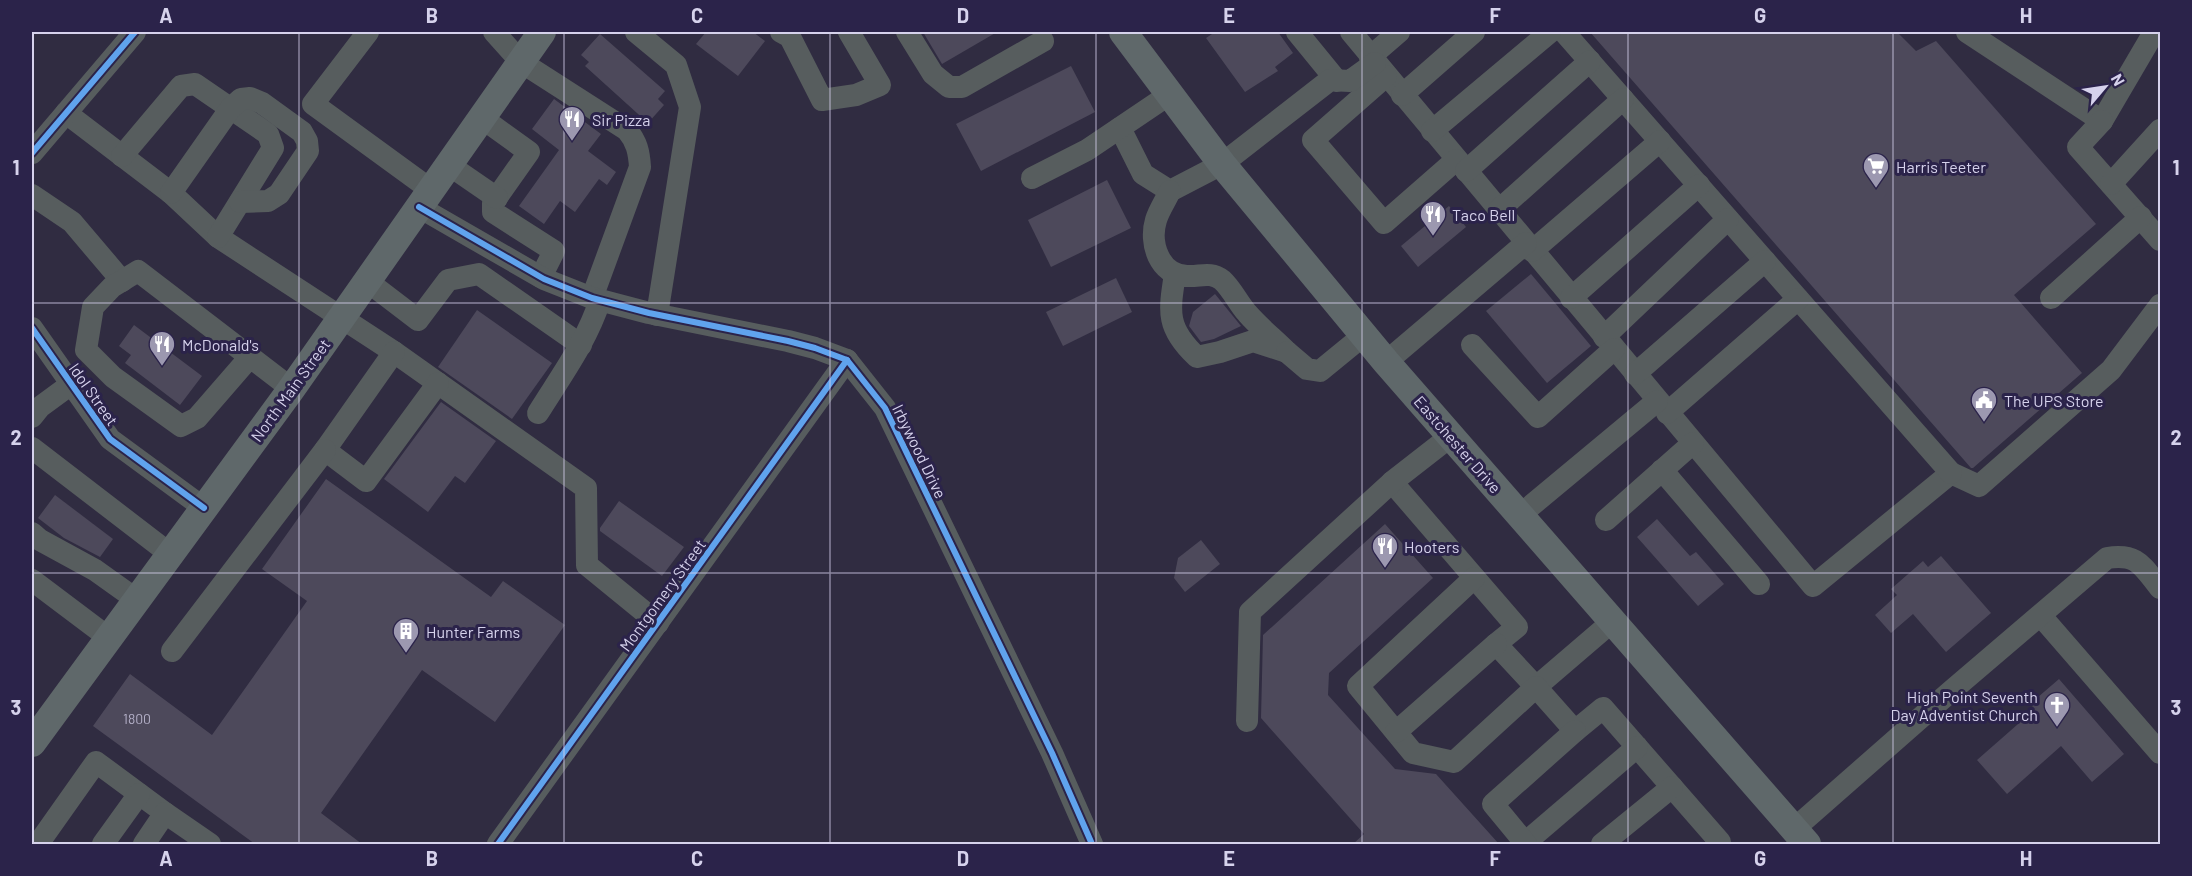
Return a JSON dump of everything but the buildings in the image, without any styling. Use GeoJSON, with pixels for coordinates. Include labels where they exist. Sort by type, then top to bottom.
{"type":"FeatureCollection","features":[{"type":"Feature","properties":{"kind":"main road","name":"North Main Street"},"geometry":{"type":"LineString","coordinates":[[37,725],[109,638],[292,389],[543,32]]}},
{"type":"Feature","properties":{"kind":"main road","name":"Eastchester Drive"},"geometry":{"type":"LineString","coordinates":[[1123,32],[1222,164],[1386,362],[1801,837]]}},
{"type":"Feature","properties":{"kind":"street"},"geometry":{"type":"LineString","coordinates":[[32,153],[135,32]]}},
{"type":"Feature","properties":{"kind":"street"},"geometry":{"type":"LineString","coordinates":[[368,32],[313,104],[476,240],[541,277],[596,299],[657,315],[788,341],[847,360]]}},
{"type":"Feature","properties":{"kind":"street"},"geometry":{"type":"LineString","coordinates":[[494,32],[521,62],[627,130],[635,141],[639,153],[640,167],[596,299],[594,319],[581,345],[538,413]]}},
{"type":"Feature","properties":{"kind":"street"},"geometry":{"type":"LineString","coordinates":[[636,32],[676,65],[690,107],[657,315]]}},
{"type":"Feature","properties":{"kind":"street"},"geometry":{"type":"LineString","coordinates":[[790,33],[822,100],[856,95],[880,85],[849,32]]}},
{"type":"Feature","properties":{"kind":"street"},"geometry":{"type":"LineString","coordinates":[[907,32],[933,74],[949,87],[962,87],[1048,35]]}},
{"type":"Feature","properties":{"kind":"street"},"geometry":{"type":"LineString","coordinates":[[1298,32],[1337,81]]}},
{"type":"Feature","properties":{"kind":"street"},"geometry":{"type":"LineString","coordinates":[[1351,32],[1662,407],[1814,586],[1951,473]]}},
{"type":"Feature","properties":{"kind":"street"},"geometry":{"type":"LineString","coordinates":[[1399,32],[1377,65],[1313,140],[1384,223],[1461,166],[1590,61]]}},
{"type":"Feature","properties":{"kind":"street"},"geometry":{"type":"LineString","coordinates":[[1402,95],[1474,32]]}},
{"type":"Feature","properties":{"kind":"street"},"geometry":{"type":"LineString","coordinates":[[1432,131],[1550,32]]}},
{"type":"Feature","properties":{"kind":"street"},"geometry":{"type":"LineString","coordinates":[[1564,32],[1951,473],[1978,486],[2111,370],[2160,305]]}},
{"type":"Feature","properties":{"kind":"street"},"geometry":{"type":"LineString","coordinates":[[1967,32],[2102,121]]}},
{"type":"Feature","properties":{"kind":"street"},"geometry":{"type":"LineString","coordinates":[[2051,298],[2152,224],[2111,184],[2078,147],[2102,121],[2152,34]]}},
{"type":"Feature","properties":{"kind":"street"},"geometry":{"type":"LineString","coordinates":[[1364,335],[1320,371],[1307,369],[1247,313],[1222,281],[1211,274],[1187,276],[1175,273],[1166,267],[1157,256],[1154,245],[1156,221],[1170,191],[1222,164],[1330,81],[1350,81],[1377,65]]}},
{"type":"Feature","properties":{"kind":"street"},"geometry":{"type":"LineString","coordinates":[[122,156],[181,86],[195,84],[268,134],[273,148],[218,237]]}},
{"type":"Feature","properties":{"kind":"street"},"geometry":{"type":"LineString","coordinates":[[1032,178],[1087,150],[1170,94]]}},
{"type":"Feature","properties":{"kind":"street"},"geometry":{"type":"LineString","coordinates":[[171,193],[230,109],[241,99],[250,98],[262,103],[302,132],[307,141],[308,151],[279,194],[268,201],[240,202]]}},
{"type":"Feature","properties":{"kind":"street"},"geometry":{"type":"LineString","coordinates":[[1498,210],[1623,99]]}},
{"type":"Feature","properties":{"kind":"street"},"geometry":{"type":"LineString","coordinates":[[66,113],[171,193],[218,237],[394,352],[586,488],[588,565],[658,623]]}},
{"type":"Feature","properties":{"kind":"street"},"geometry":{"type":"LineString","coordinates":[[476,240],[529,152],[482,118]]}},
{"type":"Feature","properties":{"kind":"street"},"geometry":{"type":"LineString","coordinates":[[1120,128],[1143,174],[1170,191]]}},
{"type":"Feature","properties":{"kind":"street"},"geometry":{"type":"LineString","coordinates":[[2111,184],[2160,130]]}},
{"type":"Feature","properties":{"kind":"street"},"geometry":{"type":"LineString","coordinates":[[1386,362],[1660,141]]}},
{"type":"Feature","properties":{"kind":"street"},"geometry":{"type":"LineString","coordinates":[[449,165],[554,251],[541,277]]}},
{"type":"Feature","properties":{"kind":"street"},"geometry":{"type":"LineString","coordinates":[[1571,298],[1699,185]]}},
{"type":"Feature","properties":{"kind":"street"},"geometry":{"type":"LineString","coordinates":[[32,195],[72,222],[122,281]]}},
{"type":"Feature","properties":{"kind":"street"},"geometry":{"type":"LineString","coordinates":[[1472,345],[1538,417],[1728,219]]}},
{"type":"Feature","properties":{"kind":"street"},"geometry":{"type":"LineString","coordinates":[[1635,374],[1765,261]]}},
{"type":"Feature","properties":{"kind":"street"},"geometry":{"type":"LineString","coordinates":[[32,417],[86,350],[93,307],[112,287],[138,271],[292,389]]}},
{"type":"Feature","properties":{"kind":"street"},"geometry":{"type":"LineString","coordinates":[[1175,273],[1169,307],[1173,324],[1184,345],[1197,357],[1253,341],[1287,352]]}},
{"type":"Feature","properties":{"kind":"street"},"geometry":{"type":"LineString","coordinates":[[367,281],[418,320],[448,280],[479,274],[581,345]]}},
{"type":"Feature","properties":{"kind":"street"},"geometry":{"type":"LineString","coordinates":[[1520,515],[1662,407],[1798,299]]}},
{"type":"Feature","properties":{"kind":"street","name":"Idol Street"},"geometry":{"type":"LineString","coordinates":[[32,328],[110,439],[204,508]]}},
{"type":"Feature","properties":{"kind":"street"},"geometry":{"type":"LineString","coordinates":[[2127,349],[2160,332]]}},
{"type":"Feature","properties":{"kind":"street"},"geometry":{"type":"LineString","coordinates":[[86,350],[113,377],[181,426],[198,418],[250,357]]}},
{"type":"Feature","properties":{"kind":"street"},"geometry":{"type":"LineString","coordinates":[[172,651],[325,450],[394,352]]}},
{"type":"Feature","properties":{"kind":"street","name":"Montgomery Street"},"geometry":{"type":"LineString","coordinates":[[498,844],[847,360]]}},
{"type":"Feature","properties":{"kind":"street","name":"Irbywood Drive"},"geometry":{"type":"LineString","coordinates":[[847,360],[885,408],[1052,753],[1092,844]]}},
{"type":"Feature","properties":{"kind":"street"},"geometry":{"type":"LineString","coordinates":[[325,450],[366,481],[438,383]]}},
{"type":"Feature","properties":{"kind":"street"},"geometry":{"type":"LineString","coordinates":[[1247,721],[1250,612],[1392,482],[1451,436]]}},
{"type":"Feature","properties":{"kind":"street"},"geometry":{"type":"LineString","coordinates":[[1606,520],[1693,443]]}},
{"type":"Feature","properties":{"kind":"street"},"geometry":{"type":"LineString","coordinates":[[32,448],[171,554]]}},
{"type":"Feature","properties":{"kind":"street"},"geometry":{"type":"LineString","coordinates":[[1662,470],[1759,584]]}},
{"type":"Feature","properties":{"kind":"street"},"geometry":{"type":"LineString","coordinates":[[1392,482],[1517,627],[1396,732]]}},
{"type":"Feature","properties":{"kind":"street"},"geometry":{"type":"LineString","coordinates":[[32,533],[95,570],[136,600]]}},
{"type":"Feature","properties":{"kind":"street"},"geometry":{"type":"LineString","coordinates":[[1801,837],[1950,692],[2107,558],[2120,556],[2136,559],[2160,588]]}},
{"type":"Feature","properties":{"kind":"street"},"geometry":{"type":"LineString","coordinates":[[1474,578],[1358,686],[1413,753],[1454,762],[1613,621]]}},
{"type":"Feature","properties":{"kind":"street"},"geometry":{"type":"LineString","coordinates":[[32,580],[109,638]]}},
{"type":"Feature","properties":{"kind":"street"},"geometry":{"type":"LineString","coordinates":[[2040,616],[2160,753]]}},
{"type":"Feature","properties":{"kind":"street"},"geometry":{"type":"LineString","coordinates":[[1496,644],[1575,731]]}},
{"type":"Feature","properties":{"kind":"street"},"geometry":{"type":"LineString","coordinates":[[1637,747],[1525,844],[1493,804],[1603,708],[1720,842],[1718,844]]}},
{"type":"Feature","properties":{"kind":"street"},"geometry":{"type":"LineString","coordinates":[[38,844],[96,762],[210,844]]}},
{"type":"Feature","properties":{"kind":"street"},"geometry":{"type":"LineString","coordinates":[[1602,844],[1672,787]]}},
{"type":"Feature","properties":{"kind":"street"},"geometry":{"type":"LineString","coordinates":[[103,844],[140,794]]}},
{"type":"Feature","properties":{"kind":"street"},"geometry":{"type":"LineString","coordinates":[[144,844],[165,813]]}},
{"type":"Feature","properties":{"kind":"cycle path"},"geometry":{"type":"LineString","coordinates":[[32,153],[135,32]]}},
{"type":"Feature","properties":{"kind":"cycle path"},"geometry":{"type":"LineString","coordinates":[[419,207],[544,279],[592,298],[649,313],[788,341],[847,360],[885,408],[1052,753],[1092,844]]}},
{"type":"Feature","properties":{"kind":"cycle path"},"geometry":{"type":"LineString","coordinates":[[32,328],[110,439],[204,508]]}},
{"type":"Feature","properties":{"kind":"cycle path"},"geometry":{"type":"LineString","coordinates":[[498,844],[847,360]]}},
{"type":"Feature","properties":{"kind":"place","name":"Sir Pizza"},"geometry":{"type":"Point","coordinates":[572,142]}},
{"type":"Feature","properties":{"kind":"place","name":"Harris Teeter"},"geometry":{"type":"Point","coordinates":[1876,189]}},
{"type":"Feature","properties":{"kind":"place","name":"Taco Bell"},"geometry":{"type":"Point","coordinates":[1433,237]}},
{"type":"Feature","properties":{"kind":"place","name":"McDonald's"},"geometry":{"type":"Point","coordinates":[162,367]}},
{"type":"Feature","properties":{"kind":"place","name":"The UPS Store"},"geometry":{"type":"Point","coordinates":[1984,423]}},
{"type":"Feature","properties":{"kind":"place","name":"Hooters"},"geometry":{"type":"Point","coordinates":[1385,569]}},
{"type":"Feature","properties":{"kind":"place","name":"Hunter Farms"},"geometry":{"type":"Point","coordinates":[406,654]}},
{"type":"Feature","properties":{"kind":"place","name":"High Point Seventh Day Adventist Church"},"geometry":{"type":"Point","coordinates":[2057,728]}}]}
